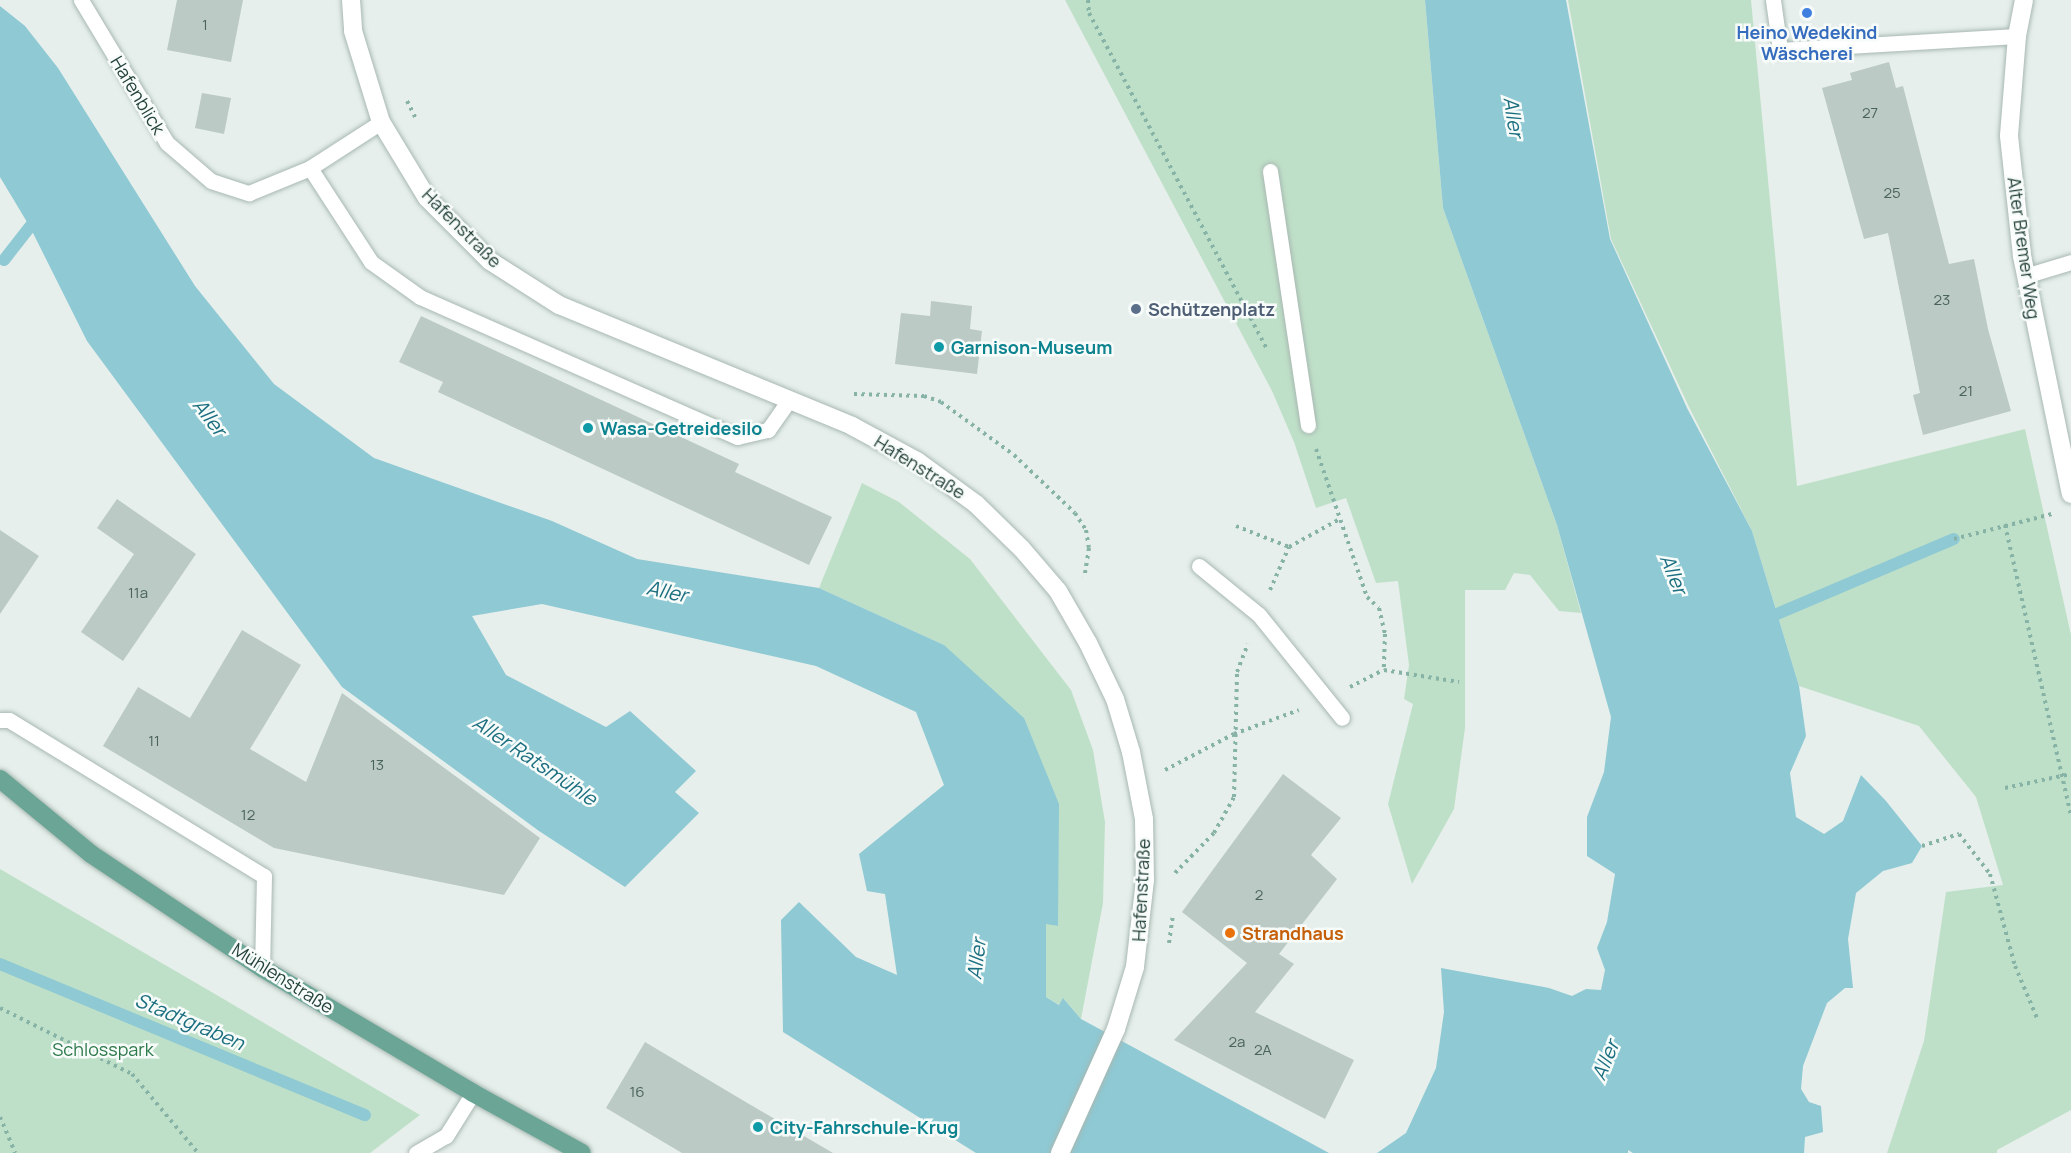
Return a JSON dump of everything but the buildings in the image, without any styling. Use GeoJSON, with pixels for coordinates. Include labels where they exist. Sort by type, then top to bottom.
{"type":"FeatureCollection","features":[{"type":"Feature","properties":{"kind":"main road","name":"Mühlenstraße"},"geometry":{"type":"LineString","coordinates":[[0,779],[91,854],[262,968],[473,1093],[582,1153]]}},
{"type":"Feature","properties":{"kind":"street","name":"Hafenstraße"},"geometry":{"type":"LineString","coordinates":[[351,0],[353,31],[381,122],[427,198],[490,261],[559,305],[852,426],[917,461],[976,504],[1022,549],[1058,591],[1088,643],[1115,699],[1131,752],[1144,819],[1145,880],[1135,967],[1116,1029],[1060,1153]]}},
{"type":"Feature","properties":{"kind":"street","name":"Alter Bremer Weg"},"geometry":{"type":"LineString","coordinates":[[2024,0],[2017,36],[2009,136],[2025,276],[2071,494]]}},
{"type":"Feature","properties":{"kind":"lane","name":"Hafenblick"},"geometry":{"type":"LineString","coordinates":[[81,0],[167,143],[211,181],[249,193],[310,168],[381,122]]}},
{"type":"Feature","properties":{"kind":"lane"},"geometry":{"type":"LineString","coordinates":[[1773,0],[1780,50],[2017,36]]}},
{"type":"Feature","properties":{"kind":"lane"},"geometry":{"type":"LineString","coordinates":[[310,168],[371,262],[420,297],[737,437],[768,430],[788,401]]}},
{"type":"Feature","properties":{"kind":"lane"},"geometry":{"type":"LineString","coordinates":[[1270,171],[1308,425]]}},
{"type":"Feature","properties":{"kind":"lane"},"geometry":{"type":"LineString","coordinates":[[2025,276],[2071,262]]}},
{"type":"Feature","properties":{"kind":"lane"},"geometry":{"type":"LineString","coordinates":[[1199,566],[1260,615],[1342,717]]}},
{"type":"Feature","properties":{"kind":"lane"},"geometry":{"type":"LineString","coordinates":[[0,720],[9,720],[264,876],[262,968]]}},
{"type":"Feature","properties":{"kind":"lane"},"geometry":{"type":"LineString","coordinates":[[416,1153],[446,1136],[473,1093]]}},
{"type":"Feature","properties":{"kind":"path"},"geometry":{"type":"LineString","coordinates":[[1088,0],[1089,13],[1269,353]]}},
{"type":"Feature","properties":{"kind":"path"},"geometry":{"type":"LineString","coordinates":[[405,96],[418,125]]}},
{"type":"Feature","properties":{"kind":"path"},"geometry":{"type":"LineString","coordinates":[[853,394],[924,396],[941,402],[1014,455],[1075,513],[1086,530],[1089,548],[1084,581]]}},
{"type":"Feature","properties":{"kind":"path"},"geometry":{"type":"LineString","coordinates":[[1308,425],[1367,597],[1379,608],[1385,634],[1384,670]]}},
{"type":"Feature","properties":{"kind":"path"},"geometry":{"type":"LineString","coordinates":[[1954,539],[2060,512]]}},
{"type":"Feature","properties":{"kind":"path"},"geometry":{"type":"LineString","coordinates":[[1174,873],[1214,833],[1234,797],[1237,672],[1289,547],[1340,519]]}},
{"type":"Feature","properties":{"kind":"path"},"geometry":{"type":"LineString","coordinates":[[2005,525],[2071,816]]}},
{"type":"Feature","properties":{"kind":"path"},"geometry":{"type":"LineString","coordinates":[[1236,526],[1289,547]]}},
{"type":"Feature","properties":{"kind":"path"},"geometry":{"type":"LineString","coordinates":[[1165,770],[1234,734],[1327,699],[1384,670],[1459,682]]}},
{"type":"Feature","properties":{"kind":"path"},"geometry":{"type":"LineString","coordinates":[[1164,763],[1167,781]]}},
{"type":"Feature","properties":{"kind":"path"},"geometry":{"type":"LineString","coordinates":[[2005,788],[2071,774]]}},
{"type":"Feature","properties":{"kind":"path"},"geometry":{"type":"LineString","coordinates":[[1922,846],[1959,834],[1990,874],[2015,966],[2037,1018]]}},
{"type":"Feature","properties":{"kind":"path"},"geometry":{"type":"LineString","coordinates":[[1174,863],[1174,885]]}},
{"type":"Feature","properties":{"kind":"path"},"geometry":{"type":"LineString","coordinates":[[1167,952],[1173,909]]}},
{"type":"Feature","properties":{"kind":"path"},"geometry":{"type":"LineString","coordinates":[[0,1008],[132,1074],[198,1153]]}},
{"type":"Feature","properties":{"kind":"path"},"geometry":{"type":"LineString","coordinates":[[0,1118],[15,1153]]}},
{"type":"Feature","properties":{"kind":"green space"},"geometry":{"type":"Polygon","coordinates":[[[1065,0],[1425,0],[1443,208],[1557,525],[1581,613],[1559,611],[1530,575],[1514,573],[1505,590],[1465,590],[1465,728],[1454,809],[1412,884],[1388,804],[1413,704],[1404,699],[1409,665],[1398,581],[1376,583],[1346,498],[1316,508],[1294,442],[1272,391],[1065,0]]]}},
{"type":"Feature","properties":{"kind":"green space"},"geometry":{"type":"Polygon","coordinates":[[[1568,0],[1751,0],[1797,486],[2025,429],[2071,635],[2071,1110],[1997,1150],[1997,1153],[1887,1153],[1924,1041],[1946,892],[2003,885],[1976,797],[1919,726],[1799,686],[1752,531],[1689,407],[1611,239],[1568,0]]]}},
{"type":"Feature","properties":{"kind":"green space"},"geometry":{"type":"Polygon","coordinates":[[[862,483],[899,502],[970,559],[1071,690],[1093,750],[1105,822],[1103,903],[1081,1019],[1064,999],[1060,1005],[1046,997],[1046,923],[1058,926],[944,645],[819,588],[862,483]]]}},
{"type":"Feature","properties":{"kind":"green space","name":"Schlosspark"},"geometry":{"type":"Polygon","coordinates":[[[0,869],[420,1115],[370,1153],[0,1153],[0,869]]]}},
{"type":"Feature","properties":{"kind":"water","name":"Aller"},"geometry":{"type":"Polygon","coordinates":[[[1425,0],[1566,0],[1610,239],[1687,408],[1752,531],[1799,686],[1806,736],[1790,773],[1796,817],[1824,834],[1843,821],[1861,775],[1886,801],[1922,846],[1912,863],[1883,871],[1856,893],[1848,939],[1853,988],[1845,988],[1827,1003],[1803,1066],[1801,1089],[1809,1102],[1821,1106],[1823,1132],[1805,1137],[1804,1153],[1633,1153],[1628,1150],[1628,1153],[1377,1153],[1406,1133],[1436,1068],[1444,1012],[1441,968],[1549,988],[1572,996],[1586,989],[1601,990],[1605,970],[1597,948],[1607,922],[1615,874],[1587,856],[1587,817],[1604,772],[1611,717],[1557,525],[1443,208],[1425,0]]]}},
{"type":"Feature","properties":{"kind":"water"},"geometry":{"type":"Polygon","coordinates":[[[0,6],[25,26],[58,68],[195,286],[274,384],[374,458],[552,521],[637,559],[819,588],[944,645],[1024,718],[1059,804],[1058,926],[1046,924],[1046,997],[1059,1005],[1063,998],[1081,1019],[1329,1153],[976,1153],[783,1032],[781,920],[799,902],[856,957],[897,975],[885,894],[867,891],[859,854],[944,785],[916,712],[816,666],[542,604],[472,616],[506,675],[606,727],[630,711],[696,771],[675,792],[699,813],[625,887],[539,831],[342,687],[87,341],[30,227],[0,177],[0,6]]]}},
{"type":"Feature","properties":{"kind":"waterway","name":"Stadtgraben"},"geometry":{"type":"LineString","coordinates":[[4,260],[40,214]]}},
{"type":"Feature","properties":{"kind":"waterway"},"geometry":{"type":"LineString","coordinates":[[1777,614],[1954,539]]}},
{"type":"Feature","properties":{"kind":"waterway","name":"Stadtgraben"},"geometry":{"type":"LineString","coordinates":[[0,964],[365,1115]]}},
{"type":"Feature","properties":{"kind":"place","name":"Heino Wedekind Wäscherei"},"geometry":{"type":"Point","coordinates":[1807,13]}},
{"type":"Feature","properties":{"kind":"place","name":"Schützenplatz"},"geometry":{"type":"Point","coordinates":[1136,309]}},
{"type":"Feature","properties":{"kind":"place","name":"Garnison-Museum"},"geometry":{"type":"Point","coordinates":[939,347]}},
{"type":"Feature","properties":{"kind":"place","name":"Wasa-Getreidesilo"},"geometry":{"type":"Point","coordinates":[588,428]}},
{"type":"Feature","properties":{"kind":"place","name":"Strandhaus"},"geometry":{"type":"Point","coordinates":[1230,933]}},
{"type":"Feature","properties":{"kind":"place","name":"City-Fahrschule-Krug"},"geometry":{"type":"Point","coordinates":[758,1127]}},
{"type":"Feature","properties":{"kind":"water label","name":"Aller Ratsmühle"},"geometry":{"type":"Point","coordinates":[535,760]}}]}
